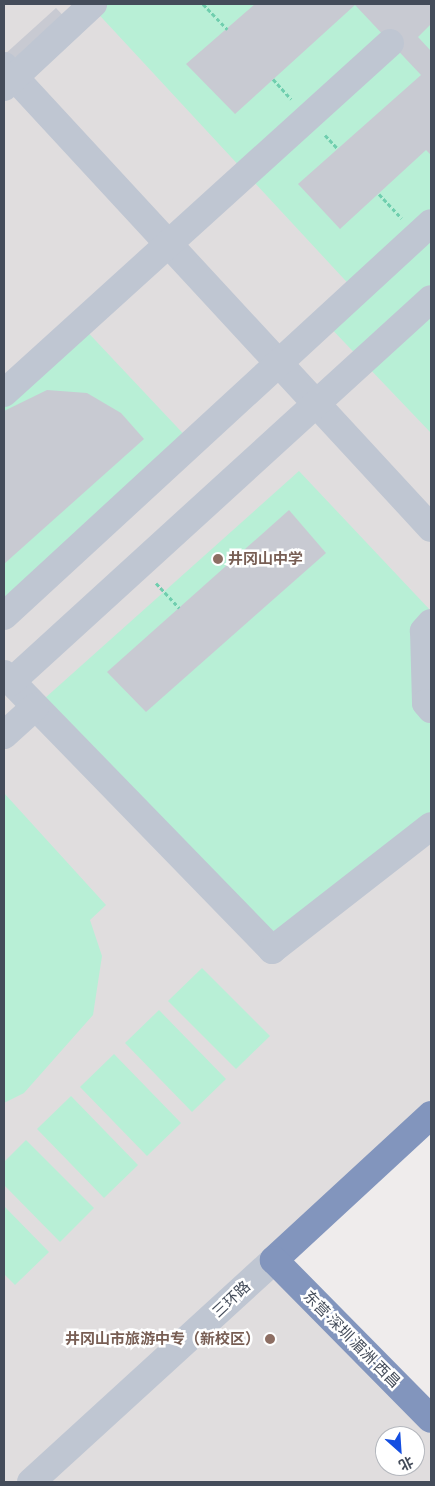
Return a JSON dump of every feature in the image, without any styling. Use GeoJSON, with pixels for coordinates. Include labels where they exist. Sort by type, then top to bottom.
{"type":"FeatureCollection","features":[{"type":"Feature","properties":{"kind":"highway","name":"三环路"},"geometry":{"type":"LineString","coordinates":[[274,1260],[431,1115]]}},
{"type":"Feature","properties":{"kind":"highway","name":"东营-深圳 湄洲-西昌"},"geometry":{"type":"LineString","coordinates":[[274,1260],[431,1419]]}},
{"type":"Feature","properties":{"kind":"street"},"geometry":{"type":"LineString","coordinates":[[93,4],[7,77],[168,244],[431,528]]}},
{"type":"Feature","properties":{"kind":"street"},"geometry":{"type":"LineString","coordinates":[[4,393],[390,43]]}},
{"type":"Feature","properties":{"kind":"street"},"geometry":{"type":"LineString","coordinates":[[4,616],[431,223]]}},
{"type":"Feature","properties":{"kind":"street"},"geometry":{"type":"LineString","coordinates":[[431,299],[317,404],[7,678],[272,950],[431,826]]}},
{"type":"Feature","properties":{"kind":"street"},"geometry":{"type":"LineString","coordinates":[[431,623],[424,631],[426,703],[431,709]]}},
{"type":"Feature","properties":{"kind":"street"},"geometry":{"type":"LineString","coordinates":[[4,736],[35,707]]}},
{"type":"Feature","properties":{"kind":"street","name":"三环路"},"geometry":{"type":"LineString","coordinates":[[31,1482],[274,1260]]}},
{"type":"Feature","properties":{"kind":"path"},"geometry":{"type":"LineString","coordinates":[[204,4],[227,29]]}},
{"type":"Feature","properties":{"kind":"shaded area","name":"井冈山中学"},"geometry":{"type":"Polygon","coordinates":[[[4,4],[431,4],[431,1115],[274,1260],[431,1419],[431,1482],[4,1482],[4,4]]]}},
{"type":"Feature","properties":{"kind":"green space"},"geometry":{"type":"Polygon","coordinates":[[[93,4],[431,4],[431,433],[324,321],[356,292],[91,6],[93,4]]]}},
{"type":"Feature","properties":{"kind":"green space"},"geometry":{"type":"Polygon","coordinates":[[[80,324],[192,443],[4,616],[4,393],[80,324]]]}},
{"type":"Feature","properties":{"kind":"green space"},"geometry":{"type":"Polygon","coordinates":[[[299,471],[431,611],[431,826],[272,950],[35,707],[299,471]]]}},
{"type":"Feature","properties":{"kind":"green space"},"geometry":{"type":"Polygon","coordinates":[[[4,793],[106,905],[90,920],[102,956],[93,1015],[24,1093],[4,1103],[4,793]]]}},
{"type":"Feature","properties":{"kind":"green space"},"geometry":{"type":"Polygon","coordinates":[[[202,968],[270,1036],[236,1069],[168,1001],[202,968]]]}},
{"type":"Feature","properties":{"kind":"green space"},"geometry":{"type":"Polygon","coordinates":[[[159,1010],[226,1079],[192,1112],[125,1043],[159,1010]]]}},
{"type":"Feature","properties":{"kind":"green space"},"geometry":{"type":"Polygon","coordinates":[[[114,1054],[181,1123],[147,1156],[80,1087],[114,1054]]]}},
{"type":"Feature","properties":{"kind":"green space"},"geometry":{"type":"Polygon","coordinates":[[[71,1096],[138,1165],[104,1198],[37,1129],[71,1096]]]}},
{"type":"Feature","properties":{"kind":"green space"},"geometry":{"type":"Polygon","coordinates":[[[26,1140],[94,1208],[60,1242],[4,1185],[4,1162],[26,1140]]]}},
{"type":"Feature","properties":{"kind":"green space"},"geometry":{"type":"Polygon","coordinates":[[[4,1206],[49,1252],[15,1285],[4,1274],[4,1206]]]}},
{"type":"Feature","properties":{"kind":"building"},"geometry":{"type":"Polygon","coordinates":[[[255,4],[431,4],[431,24],[418,37],[431,51],[431,155],[426,150],[340,229],[298,184],[421,75],[355,5],[235,114],[186,64],[255,4]]]}},
{"type":"Feature","properties":{"kind":"building"},"geometry":{"type":"Polygon","coordinates":[[[56,8],[71,24],[4,87],[4,55],[56,8]]]}},
{"type":"Feature","properties":{"kind":"building"},"geometry":{"type":"Polygon","coordinates":[[[47,390],[87,393],[121,413],[144,439],[4,564],[4,411],[47,390]]]}},
{"type":"Feature","properties":{"kind":"building"},"geometry":{"type":"Polygon","coordinates":[[[289,510],[326,553],[146,712],[107,672],[289,510]]]}},
{"type":"Feature","properties":{"kind":"place","name":"井冈山中学"},"geometry":{"type":"Point","coordinates":[218,559]}},
{"type":"Feature","properties":{"kind":"place","name":"井冈山市旅游中专（新校区）"},"geometry":{"type":"Point","coordinates":[270,1339]}}]}
